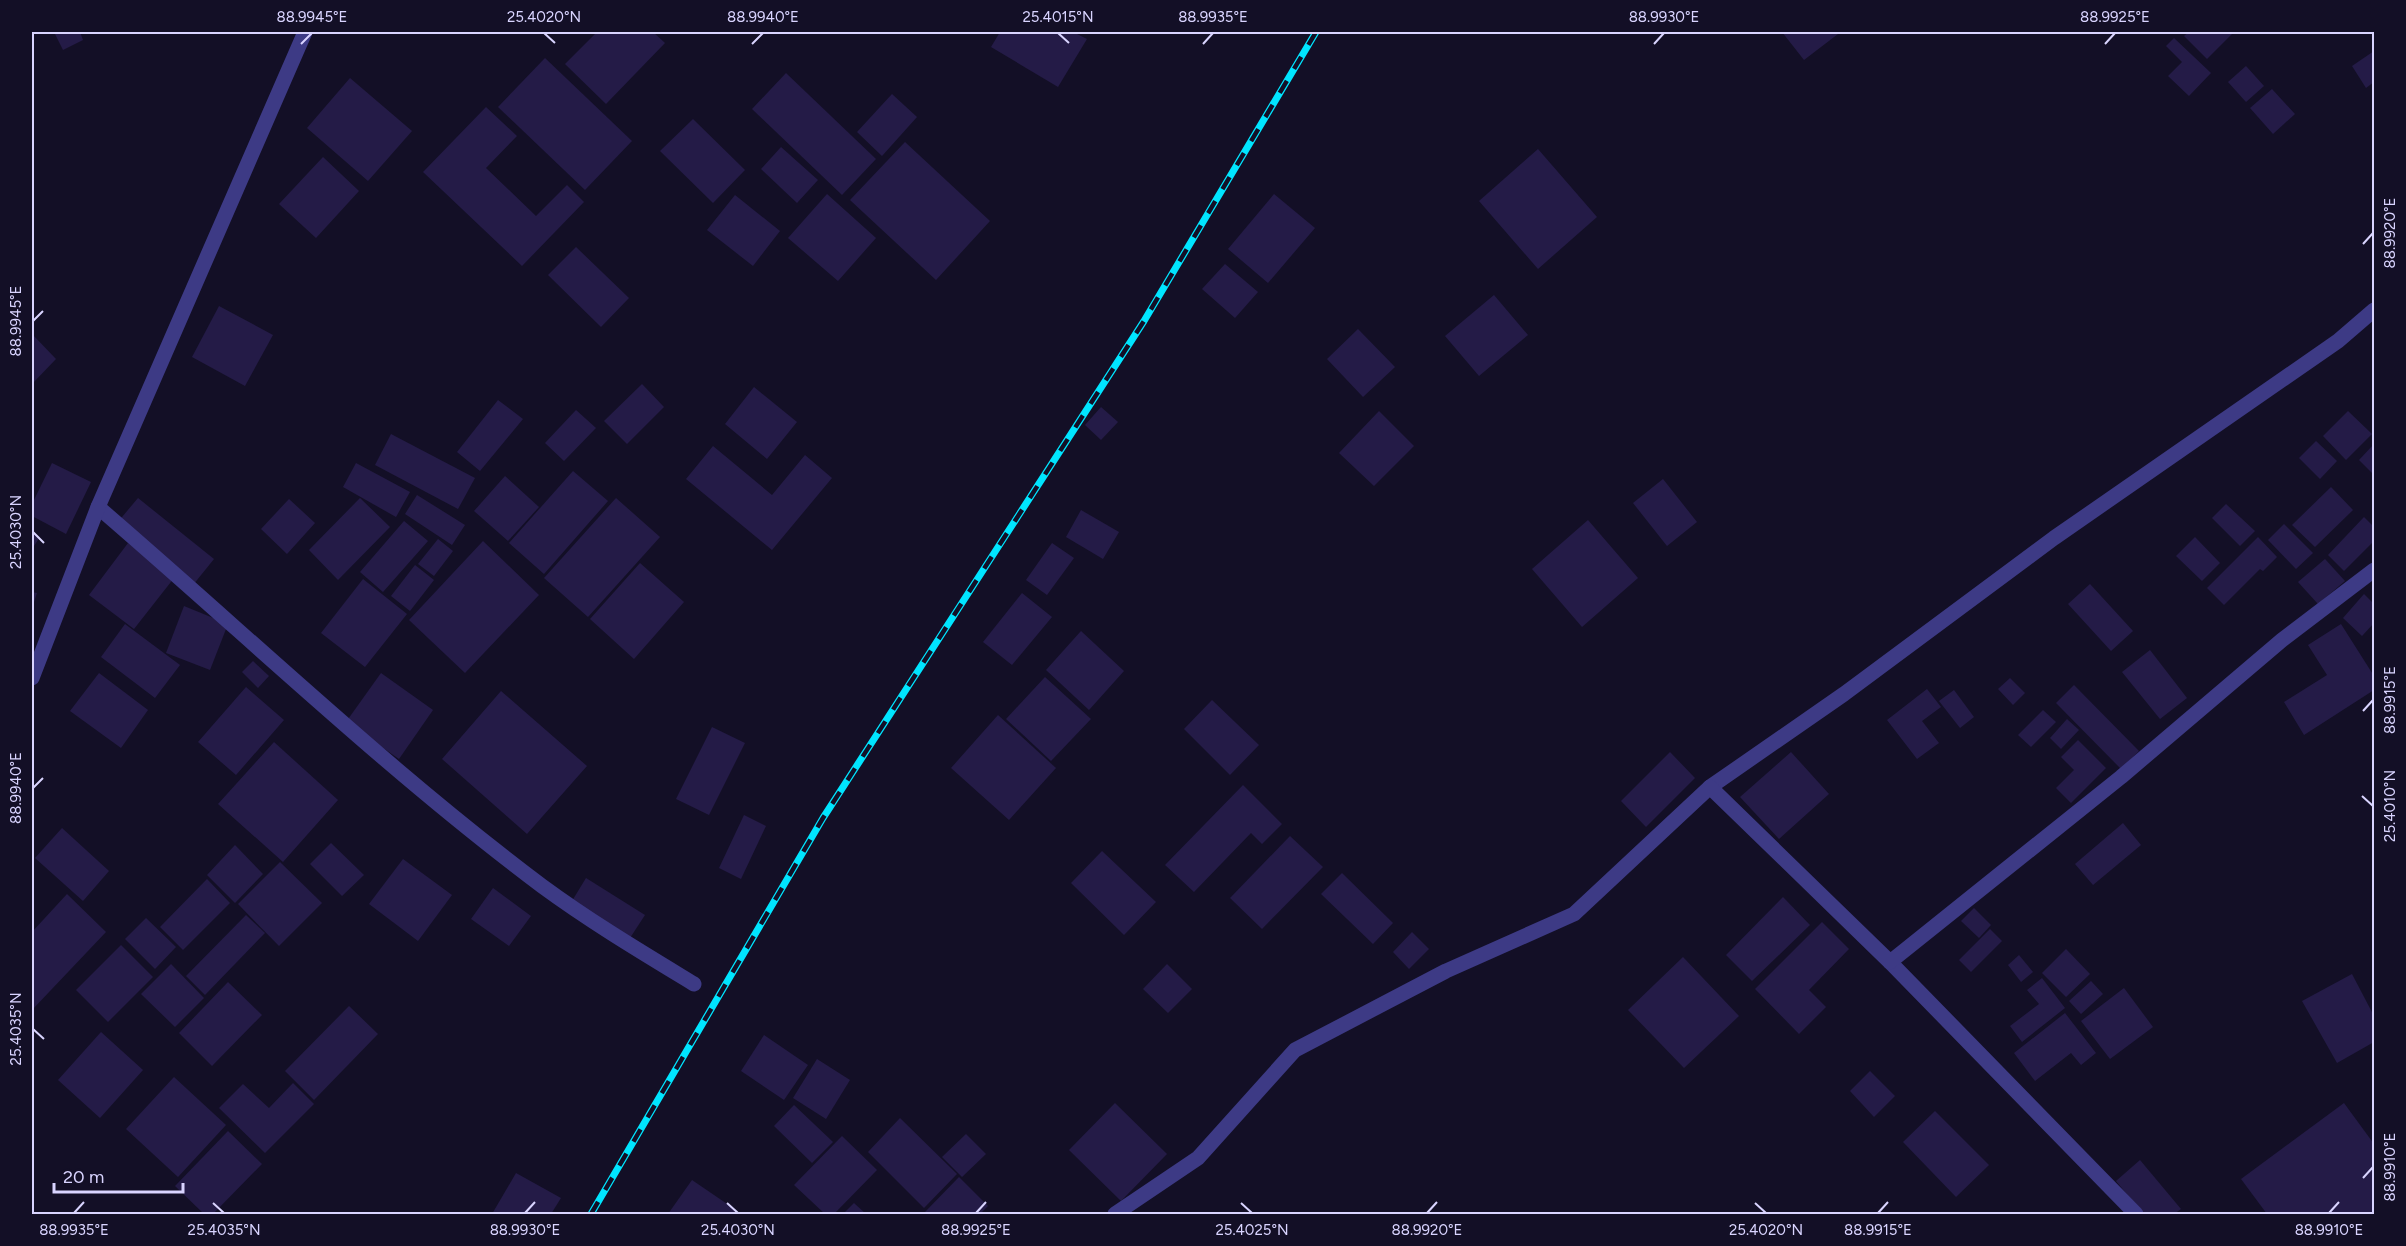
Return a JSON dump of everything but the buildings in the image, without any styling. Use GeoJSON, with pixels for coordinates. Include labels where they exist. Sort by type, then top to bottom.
{"type":"FeatureCollection","features":[{"type":"Feature","properties":{"kind":"street"},"geometry":{"type":"LineString","coordinates":[[32,678],[98,507],[306,32]]}},
{"type":"Feature","properties":{"kind":"street"},"geometry":{"type":"LineString","coordinates":[[1115,1215],[1198,1158],[1295,1050],[1446,971],[1574,914],[1710,787],[1844,694],[2054,537],[2338,341],[2374,310]]}},
{"type":"Feature","properties":{"kind":"street"},"geometry":{"type":"LineString","coordinates":[[98,507],[340,723],[428,797],[544,887],[617,937],[694,984]]}},
{"type":"Feature","properties":{"kind":"street"},"geometry":{"type":"LineString","coordinates":[[1890,962],[2121,777],[2282,640],[2374,570]]}},
{"type":"Feature","properties":{"kind":"street"},"geometry":{"type":"LineString","coordinates":[[1710,787],[1890,962],[2136,1215]]}},
{"type":"Feature","properties":{"kind":"railway"},"geometry":{"type":"LineString","coordinates":[[591,1214],[823,818],[1144,321],[1316,32]]}}]}
